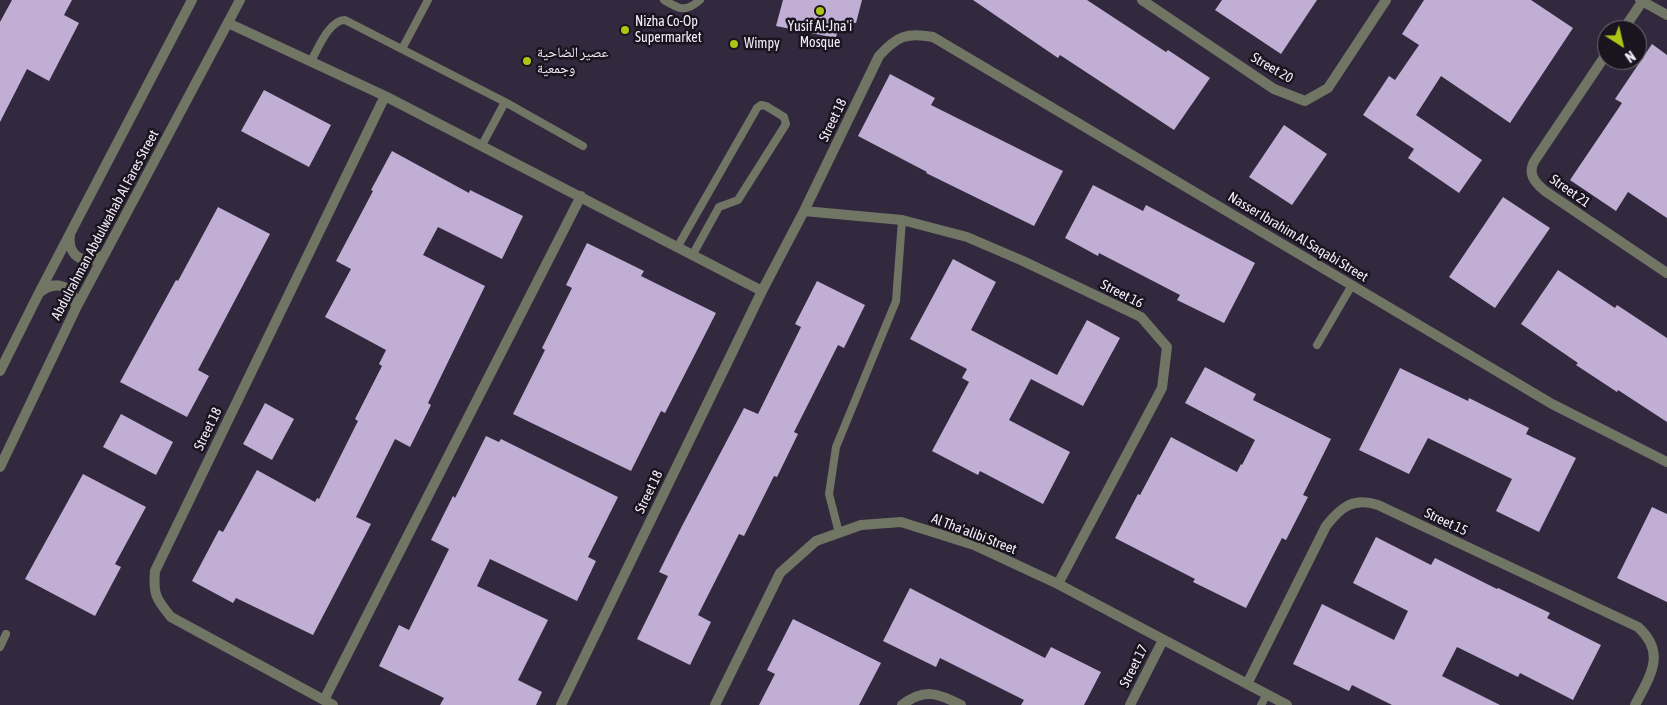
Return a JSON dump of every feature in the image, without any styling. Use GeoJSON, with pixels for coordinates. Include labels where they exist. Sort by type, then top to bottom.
{"type":"FeatureCollection","features":[{"type":"Feature","properties":{"kind":"street","name":"Abdulrahman Abdulwahab Al Fares Street"},"geometry":{"type":"LineString","coordinates":[[0,371],[38,293],[192,0]]}},
{"type":"Feature","properties":{"kind":"street","name":"Abdulrahman Abdulwahab Al Fares Street"},"geometry":{"type":"LineString","coordinates":[[0,467],[76,308],[240,0]]}},
{"type":"Feature","properties":{"kind":"street","name":"Street 20"},"geometry":{"type":"LineString","coordinates":[[1142,0],[1274,89],[1305,101],[1328,88],[1386,0]]}},
{"type":"Feature","properties":{"kind":"street"},"geometry":{"type":"LineString","coordinates":[[1629,20],[1641,1],[1667,15]]}},
{"type":"Feature","properties":{"kind":"street"},"geometry":{"type":"LineString","coordinates":[[228,23],[385,96],[762,291]]}},
{"type":"Feature","properties":{"kind":"street","name":"Street 18"},"geometry":{"type":"LineString","coordinates":[[561,705],[762,291],[804,211],[879,56],[892,41],[909,34],[918,34]]}},
{"type":"Feature","properties":{"kind":"street","name":"Nasser Ibrahim Al Saqabi Street"},"geometry":{"type":"LineString","coordinates":[[918,34],[933,37],[1552,404],[1667,462]]}},
{"type":"Feature","properties":{"kind":"street","name":"Street 21"},"geometry":{"type":"LineString","coordinates":[[1597,68],[1535,160],[1531,168],[1532,177],[1545,191],[1667,273]]}},
{"type":"Feature","properties":{"kind":"street","name":"Street 18"},"geometry":{"type":"LineString","coordinates":[[385,96],[155,570],[154,589],[160,604],[171,617],[329,703],[581,196]]}},
{"type":"Feature","properties":{"kind":"street","name":"Street 16"},"geometry":{"type":"LineString","coordinates":[[804,211],[902,220],[967,238],[1048,273],[1141,317],[1167,347],[1162,388],[1058,584]]}},
{"type":"Feature","properties":{"kind":"street"},"geometry":{"type":"LineString","coordinates":[[70,234],[69,242],[76,256],[83,260],[91,261],[105,254]]}},
{"type":"Feature","properties":{"kind":"street"},"geometry":{"type":"LineString","coordinates":[[38,293],[52,285],[67,288],[76,300],[76,308]]}},
{"type":"Feature","properties":{"kind":"street","name":"Street 15"},"geometry":{"type":"LineString","coordinates":[[1247,684],[1326,526],[1335,514],[1343,508],[1360,502],[1378,505],[1638,627],[1653,643],[1655,656],[1649,676],[1635,705]]}},
{"type":"Feature","properties":{"kind":"street","name":"Al Tha'alibi Street"},"geometry":{"type":"LineString","coordinates":[[715,705],[780,573],[816,541],[861,525],[901,522],[974,546],[1058,584],[1287,705]]}},
{"type":"Feature","properties":{"kind":"street","name":"Street 17"},"geometry":{"type":"LineString","coordinates":[[1130,705],[1163,640]]}},
{"type":"Feature","properties":{"kind":"street"},"geometry":{"type":"LineString","coordinates":[[902,705],[924,694],[933,694],[941,695],[961,705]]}},
{"type":"Feature","properties":{"kind":"lane"},"geometry":{"type":"LineString","coordinates":[[402,49],[428,0]]}},
{"type":"Feature","properties":{"kind":"lane"},"geometry":{"type":"LineString","coordinates":[[664,0],[679,9],[686,9],[700,0]]}},
{"type":"Feature","properties":{"kind":"lane"},"geometry":{"type":"LineString","coordinates":[[311,62],[330,28],[341,20],[350,22],[506,102],[583,146]]}},
{"type":"Feature","properties":{"kind":"lane"},"geometry":{"type":"LineString","coordinates":[[482,145],[506,102]]}},
{"type":"Feature","properties":{"kind":"lane"},"geometry":{"type":"LineString","coordinates":[[678,246],[757,108],[761,105],[766,106],[784,117],[786,124],[738,200],[719,207],[693,254]]}},
{"type":"Feature","properties":{"kind":"lane"},"geometry":{"type":"LineString","coordinates":[[704,200],[719,207]]}},
{"type":"Feature","properties":{"kind":"lane"},"geometry":{"type":"LineString","coordinates":[[839,533],[829,494],[836,447],[896,301],[902,220]]}},
{"type":"Feature","properties":{"kind":"lane"},"geometry":{"type":"LineString","coordinates":[[1317,345],[1352,285]]}},
{"type":"Feature","properties":{"kind":"lane"},"geometry":{"type":"LineString","coordinates":[[0,647],[6,634]]}},
{"type":"Feature","properties":{"kind":"lane"},"geometry":{"type":"LineString","coordinates":[[1261,705],[1267,694]]}},
{"type":"Feature","properties":{"kind":"building"},"geometry":{"type":"Polygon","coordinates":[[[12,0],[72,0],[64,15],[79,23],[49,81],[27,69],[0,122],[0,22],[12,0]]]}},
{"type":"Feature","properties":{"kind":"building","name":"Yusif Al-Jna'i Mosque"},"geometry":{"type":"Polygon","coordinates":[[[783,0],[862,0],[856,23],[839,21],[836,38],[776,26],[783,0]]]}},
{"type":"Feature","properties":{"kind":"building"},"geometry":{"type":"Polygon","coordinates":[[[973,0],[1087,0],[1166,52],[1168,50],[1210,78],[1174,130],[1060,55],[1058,58],[973,0]]]}},
{"type":"Feature","properties":{"kind":"building"},"geometry":{"type":"Polygon","coordinates":[[[1222,0],[1317,0],[1281,54],[1215,10],[1222,0]]]}},
{"type":"Feature","properties":{"kind":"building"},"geometry":{"type":"Polygon","coordinates":[[[1424,0],[1531,0],[1573,28],[1510,123],[1441,76],[1416,115],[1482,160],[1459,193],[1408,158],[1414,149],[1363,115],[1389,76],[1395,80],[1419,45],[1402,34],[1424,0]]]}},
{"type":"Feature","properties":{"kind":"building"},"geometry":{"type":"Polygon","coordinates":[[[1652,44],[1667,55],[1667,218],[1628,192],[1616,211],[1570,180],[1622,103],[1615,99],[1635,70],[1647,70],[1647,51],[1652,44]]]}},
{"type":"Feature","properties":{"kind":"building"},"geometry":{"type":"Polygon","coordinates":[[[890,74],[935,98],[931,105],[1063,171],[1034,226],[926,173],[858,136],[890,74]]]}},
{"type":"Feature","properties":{"kind":"building"},"geometry":{"type":"Polygon","coordinates":[[[264,90],[331,125],[309,167],[241,131],[264,90]]]}},
{"type":"Feature","properties":{"kind":"building"},"geometry":{"type":"Polygon","coordinates":[[[1284,125],[1327,154],[1292,205],[1249,177],[1284,125]]]}},
{"type":"Feature","properties":{"kind":"building"},"geometry":{"type":"Polygon","coordinates":[[[392,151],[469,193],[470,190],[523,216],[502,259],[438,227],[423,255],[485,286],[428,403],[431,405],[410,447],[395,439],[356,517],[371,524],[313,635],[236,598],[233,603],[192,581],[219,530],[223,532],[257,470],[315,502],[317,498],[319,499],[358,421],[355,419],[382,366],[379,364],[386,350],[325,317],[351,269],[336,261],[392,151]]]}},
{"type":"Feature","properties":{"kind":"building"},"geometry":{"type":"Polygon","coordinates":[[[1093,185],[1143,211],[1146,205],[1255,263],[1224,323],[1177,300],[1180,295],[1099,253],[1098,256],[1065,238],[1093,185]]]}},
{"type":"Feature","properties":{"kind":"building"},"geometry":{"type":"Polygon","coordinates":[[[1503,197],[1550,228],[1495,308],[1449,277],[1503,197]]]}},
{"type":"Feature","properties":{"kind":"building"},"geometry":{"type":"Polygon","coordinates":[[[218,207],[270,234],[198,370],[209,376],[187,417],[120,382],[218,207]]]}},
{"type":"Feature","properties":{"kind":"building"},"geometry":{"type":"Polygon","coordinates":[[[587,243],[644,271],[641,276],[716,313],[665,413],[661,411],[631,471],[513,414],[545,350],[542,348],[572,288],[566,285],[587,243]]]}},
{"type":"Feature","properties":{"kind":"building"},"geometry":{"type":"Polygon","coordinates":[[[953,259],[996,282],[971,330],[1057,375],[1087,320],[1120,338],[1083,406],[1031,379],[1009,420],[1070,452],[1043,504],[980,471],[978,475],[932,451],[969,382],[962,378],[967,369],[910,339],[953,259]]]}},
{"type":"Feature","properties":{"kind":"building"},"geometry":{"type":"Polygon","coordinates":[[[1558,270],[1615,308],[1617,305],[1667,338],[1667,422],[1576,365],[1578,363],[1521,324],[1558,270]]]}},
{"type":"Feature","properties":{"kind":"building"},"geometry":{"type":"Polygon","coordinates":[[[817,281],[865,305],[844,348],[838,345],[794,432],[798,434],[777,477],[774,476],[744,536],[739,534],[698,615],[711,622],[690,665],[637,639],[668,576],[659,572],[744,408],[758,414],[801,327],[795,324],[817,281]]]}},
{"type":"Feature","properties":{"kind":"building"},"geometry":{"type":"Polygon","coordinates":[[[1205,367],[1256,394],[1253,400],[1331,439],[1303,495],[1308,497],[1286,540],[1282,538],[1246,608],[1193,582],[1195,579],[1115,538],[1171,437],[1237,472],[1242,465],[1255,440],[1185,403],[1205,367]]]}},
{"type":"Feature","properties":{"kind":"building"},"geometry":{"type":"Polygon","coordinates":[[[1400,368],[1468,401],[1469,398],[1529,428],[1526,434],[1576,458],[1539,532],[1496,511],[1512,479],[1428,438],[1409,474],[1359,450],[1400,368]]]}},
{"type":"Feature","properties":{"kind":"building"},"geometry":{"type":"Polygon","coordinates":[[[265,403],[294,419],[272,460],[243,444],[265,403]]]}},
{"type":"Feature","properties":{"kind":"building"},"geometry":{"type":"Polygon","coordinates":[[[121,414],[173,442],[156,475],[103,447],[121,414]]]}},
{"type":"Feature","properties":{"kind":"building"},"geometry":{"type":"Polygon","coordinates":[[[486,436],[499,442],[501,439],[618,497],[588,557],[596,561],[577,601],[490,559],[477,586],[548,620],[518,680],[542,692],[536,705],[440,705],[444,698],[379,666],[399,625],[409,630],[449,549],[431,540],[453,496],[455,498],[486,436]]]}},
{"type":"Feature","properties":{"kind":"building"},"geometry":{"type":"Polygon","coordinates":[[[83,474],[146,507],[115,564],[121,567],[95,616],[25,579],[83,474]]]}},
{"type":"Feature","properties":{"kind":"building"},"geometry":{"type":"Polygon","coordinates":[[[1652,507],[1667,514],[1667,602],[1617,578],[1652,507]]]}},
{"type":"Feature","properties":{"kind":"building"},"geometry":{"type":"Polygon","coordinates":[[[1376,537],[1431,565],[1435,558],[1498,588],[1550,613],[1547,618],[1601,645],[1573,700],[1520,673],[1518,677],[1457,647],[1442,676],[1500,705],[1392,705],[1352,685],[1349,691],[1293,664],[1322,604],[1394,640],[1408,611],[1353,583],[1376,537]]]}},
{"type":"Feature","properties":{"kind":"building"},"geometry":{"type":"Polygon","coordinates":[[[910,588],[1045,658],[1051,647],[1101,672],[1084,705],[1021,705],[1024,700],[940,658],[936,667],[883,641],[910,588]]]}},
{"type":"Feature","properties":{"kind":"building"},"geometry":{"type":"Polygon","coordinates":[[[793,619],[881,663],[859,705],[759,705],[775,674],[767,670],[793,619]]]}},
{"type":"Feature","properties":{"kind":"place","name":"Yusif Al-Jna'i Mosque"},"geometry":{"type":"Point","coordinates":[820,11]}},
{"type":"Feature","properties":{"kind":"place","name":"Nizha Co-Op Supermarket"},"geometry":{"type":"Point","coordinates":[625,30]}},
{"type":"Feature","properties":{"kind":"place","name":"Wimpy"},"geometry":{"type":"Point","coordinates":[734,44]}},
{"type":"Feature","properties":{"kind":"place","name":"عصير الضاحية وجمعية"},"geometry":{"type":"Point","coordinates":[527,61]}}]}
